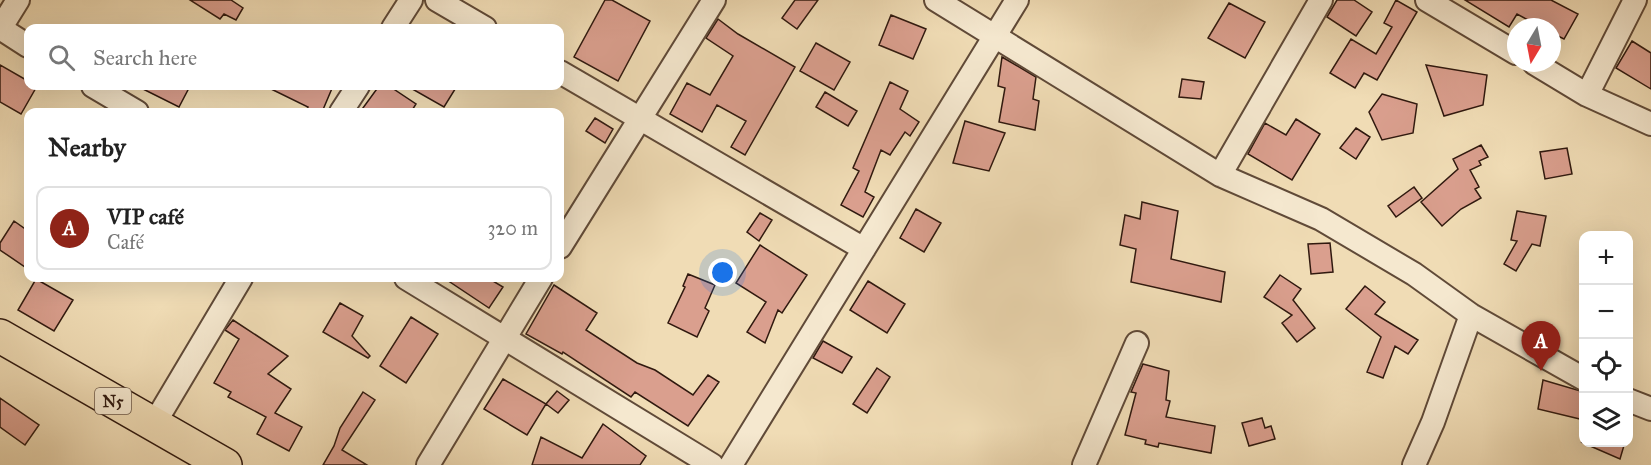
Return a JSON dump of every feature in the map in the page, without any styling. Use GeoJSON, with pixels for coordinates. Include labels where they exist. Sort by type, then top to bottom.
{"type":"FeatureCollection","features":[{"type":"Feature","properties":{"kind":"highway","name":"N5"},"geometry":{"type":"LineString","coordinates":[[0,336],[225,465]]}},
{"type":"Feature","properties":{"kind":"street"},"geometry":{"type":"LineString","coordinates":[[18,0],[0,28],[24,43]]}},
{"type":"Feature","properties":{"kind":"street"},"geometry":{"type":"LineString","coordinates":[[396,24],[411,0]]}},
{"type":"Feature","properties":{"kind":"street"},"geometry":{"type":"LineString","coordinates":[[436,0],[478,24]]}},
{"type":"Feature","properties":{"kind":"street"},"geometry":{"type":"LineString","coordinates":[[564,242],[714,0]]}},
{"type":"Feature","properties":{"kind":"street"},"geometry":{"type":"LineString","coordinates":[[936,0],[1220,175],[1321,219],[1414,274],[1472,315],[1579,376]]}},
{"type":"Feature","properties":{"kind":"street"},"geometry":{"type":"LineString","coordinates":[[731,465],[1017,0]]}},
{"type":"Feature","properties":{"kind":"street"},"geometry":{"type":"LineString","coordinates":[[1220,175],[1321,0]]}},
{"type":"Feature","properties":{"kind":"street"},"geometry":{"type":"LineString","coordinates":[[1427,0],[1507,47]]}},
{"type":"Feature","properties":{"kind":"street"},"geometry":{"type":"LineString","coordinates":[[1587,95],[1635,0]]}},
{"type":"Feature","properties":{"kind":"street"},"geometry":{"type":"LineString","coordinates":[[1549,72],[1587,95],[1651,124]]}},
{"type":"Feature","properties":{"kind":"street"},"geometry":{"type":"LineString","coordinates":[[564,74],[864,249]]}},
{"type":"Feature","properties":{"kind":"street"},"geometry":{"type":"LineString","coordinates":[[100,90],[130,108]]}},
{"type":"Feature","properties":{"kind":"street"},"geometry":{"type":"LineString","coordinates":[[344,108],[355,90]]}},
{"type":"Feature","properties":{"kind":"street"},"geometry":{"type":"LineString","coordinates":[[154,424],[239,282]]}},
{"type":"Feature","properties":{"kind":"street"},"geometry":{"type":"LineString","coordinates":[[413,282],[712,465]]}},
{"type":"Feature","properties":{"kind":"street"},"geometry":{"type":"LineString","coordinates":[[428,465],[503,337],[538,282]]}},
{"type":"Feature","properties":{"kind":"street"},"geometry":{"type":"LineString","coordinates":[[1414,465],[1433,422],[1472,315]]}},
{"type":"Feature","properties":{"kind":"street"},"geometry":{"type":"LineString","coordinates":[[1084,465],[1137,343]]}},
{"type":"Feature","properties":{"kind":"street"},"geometry":{"type":"LineString","coordinates":[[1633,402],[1651,409]]}},
{"type":"Feature","properties":{"kind":"building"},"geometry":{"type":"Polygon","coordinates":[[[190,0],[231,0],[243,8],[236,20],[224,14],[220,19],[190,0]]]}},
{"type":"Feature","properties":{"kind":"building"},"geometry":{"type":"Polygon","coordinates":[[[605,0],[612,0],[650,21],[618,81],[574,57],[605,0]]]}},
{"type":"Feature","properties":{"kind":"building"},"geometry":{"type":"Polygon","coordinates":[[[795,0],[818,0],[797,29],[782,18],[795,0]]]}},
{"type":"Feature","properties":{"kind":"building"},"geometry":{"type":"Polygon","coordinates":[[[1337,0],[1354,0],[1372,12],[1356,36],[1327,17],[1337,0]]]}},
{"type":"Feature","properties":{"kind":"building"},"geometry":{"type":"Polygon","coordinates":[[[1396,0],[1417,12],[1377,80],[1364,73],[1355,88],[1330,73],[1351,39],[1376,54],[1392,27],[1384,23],[1396,0]]]}},
{"type":"Feature","properties":{"kind":"building"},"geometry":{"type":"Polygon","coordinates":[[[1465,0],[1551,0],[1578,14],[1564,39],[1561,38],[1561,18],[1524,18],[1517,14],[1515,18],[1507,18],[1507,26],[1465,0]]]}},
{"type":"Feature","properties":{"kind":"building"},"geometry":{"type":"Polygon","coordinates":[[[1229,3],[1265,22],[1245,58],[1208,38],[1229,3]]]}},
{"type":"Feature","properties":{"kind":"building"},"geometry":{"type":"Polygon","coordinates":[[[891,15],[926,29],[913,59],[879,45],[891,15]]]}},
{"type":"Feature","properties":{"kind":"building"},"geometry":{"type":"Polygon","coordinates":[[[718,19],[738,34],[795,67],[745,155],[731,147],[746,121],[717,105],[702,132],[670,114],[687,83],[710,95],[733,56],[706,38],[718,19]]]}},
{"type":"Feature","properties":{"kind":"building"},"geometry":{"type":"Polygon","coordinates":[[[1632,41],[1651,53],[1651,89],[1616,68],[1632,41]]]}},
{"type":"Feature","properties":{"kind":"building"},"geometry":{"type":"Polygon","coordinates":[[[816,43],[850,62],[834,90],[800,71],[816,43]]]}},
{"type":"Feature","properties":{"kind":"building"},"geometry":{"type":"Polygon","coordinates":[[[1002,57],[1036,77],[1033,99],[1039,101],[1035,130],[999,122],[1005,88],[998,86],[1002,57]]]}},
{"type":"Feature","properties":{"kind":"building"},"geometry":{"type":"Polygon","coordinates":[[[0,65],[24,79],[24,90],[35,90],[21,114],[0,102],[0,65]]]}},
{"type":"Feature","properties":{"kind":"building"},"geometry":{"type":"Polygon","coordinates":[[[1426,65],[1487,75],[1483,105],[1444,116],[1426,65]]]}},
{"type":"Feature","properties":{"kind":"building"},"geometry":{"type":"Polygon","coordinates":[[[1182,79],[1204,82],[1201,99],[1179,97],[1182,79]]]}},
{"type":"Feature","properties":{"kind":"building"},"geometry":{"type":"Polygon","coordinates":[[[890,82],[908,91],[900,109],[919,122],[910,136],[905,132],[890,155],[881,150],[865,192],[874,197],[863,217],[841,205],[859,171],[853,168],[890,82]]]}},
{"type":"Feature","properties":{"kind":"building"},"geometry":{"type":"Polygon","coordinates":[[[145,90],[188,90],[179,107],[145,90]]]}},
{"type":"Feature","properties":{"kind":"building"},"geometry":{"type":"Polygon","coordinates":[[[273,90],[331,90],[324,108],[308,107],[273,90]]]}},
{"type":"Feature","properties":{"kind":"building"},"geometry":{"type":"Polygon","coordinates":[[[376,90],[395,90],[416,104],[414,108],[363,108],[376,90]]]}},
{"type":"Feature","properties":{"kind":"building"},"geometry":{"type":"Polygon","coordinates":[[[414,90],[455,90],[444,107],[414,90]]]}},
{"type":"Feature","properties":{"kind":"building"},"geometry":{"type":"Polygon","coordinates":[[[825,92],[857,111],[848,126],[816,107],[825,92]]]}},
{"type":"Feature","properties":{"kind":"building"},"geometry":{"type":"Polygon","coordinates":[[[1382,94],[1417,104],[1413,133],[1382,140],[1369,112],[1382,94]]]}},
{"type":"Feature","properties":{"kind":"building"},"geometry":{"type":"Polygon","coordinates":[[[595,118],[613,129],[605,143],[586,131],[595,118]]]}},
{"type":"Feature","properties":{"kind":"building"},"geometry":{"type":"Polygon","coordinates":[[[1296,119],[1320,134],[1292,180],[1248,154],[1265,123],[1286,135],[1296,119]]]}},
{"type":"Feature","properties":{"kind":"building"},"geometry":{"type":"Polygon","coordinates":[[[965,121],[1005,133],[989,171],[953,163],[965,121]]]}},
{"type":"Feature","properties":{"kind":"building"},"geometry":{"type":"Polygon","coordinates":[[[1356,128],[1370,137],[1356,159],[1340,148],[1356,128]]]}},
{"type":"Feature","properties":{"kind":"building"},"geometry":{"type":"Polygon","coordinates":[[[1481,145],[1488,157],[1479,161],[1481,165],[1470,170],[1479,187],[1475,189],[1481,198],[1461,209],[1442,226],[1421,202],[1458,169],[1453,159],[1481,145]]]}},
{"type":"Feature","properties":{"kind":"building"},"geometry":{"type":"Polygon","coordinates":[[[1567,148],[1572,174],[1545,179],[1540,152],[1567,148]]]}},
{"type":"Feature","properties":{"kind":"building"},"geometry":{"type":"Polygon","coordinates":[[[1414,187],[1422,198],[1396,217],[1388,206],[1414,187]]]}},
{"type":"Feature","properties":{"kind":"building"},"geometry":{"type":"Polygon","coordinates":[[[1142,202],[1178,211],[1171,259],[1225,272],[1221,302],[1131,282],[1136,249],[1120,245],[1125,215],[1140,219],[1142,202]]]}},
{"type":"Feature","properties":{"kind":"building"},"geometry":{"type":"Polygon","coordinates":[[[916,209],[941,223],[924,252],[900,238],[916,209]]]}},
{"type":"Feature","properties":{"kind":"building"},"geometry":{"type":"Polygon","coordinates":[[[1517,211],[1546,216],[1540,246],[1532,244],[1516,271],[1504,264],[1517,241],[1511,240],[1517,211]]]}},
{"type":"Feature","properties":{"kind":"building"},"geometry":{"type":"Polygon","coordinates":[[[760,213],[772,220],[759,241],[747,232],[760,213]]]}},
{"type":"Feature","properties":{"kind":"building"},"geometry":{"type":"Polygon","coordinates":[[[14,221],[24,228],[24,266],[0,250],[0,243],[14,221]]]}},
{"type":"Feature","properties":{"kind":"building"},"geometry":{"type":"Polygon","coordinates":[[[1330,243],[1333,272],[1311,274],[1308,244],[1330,243]]]}},
{"type":"Feature","properties":{"kind":"building"},"geometry":{"type":"Polygon","coordinates":[[[760,245],[807,275],[782,313],[778,310],[765,343],[747,332],[766,302],[736,283],[760,245]]]}},
{"type":"Feature","properties":{"kind":"building"},"geometry":{"type":"Polygon","coordinates":[[[688,274],[715,285],[705,308],[709,311],[697,337],[668,323],[685,287],[683,286],[688,274]]]}},
{"type":"Feature","properties":{"kind":"building"},"geometry":{"type":"Polygon","coordinates":[[[1280,275],[1301,289],[1293,300],[1315,328],[1297,342],[1282,323],[1292,315],[1264,297],[1280,275]]]}},
{"type":"Feature","properties":{"kind":"building"},"geometry":{"type":"Polygon","coordinates":[[[868,281],[905,304],[887,333],[850,310],[868,281]]]}},
{"type":"Feature","properties":{"kind":"building"},"geometry":{"type":"Polygon","coordinates":[[[34,282],[41,282],[73,300],[54,331],[18,310],[34,282]]]}},
{"type":"Feature","properties":{"kind":"building"},"geometry":{"type":"Polygon","coordinates":[[[450,282],[495,282],[503,287],[489,308],[450,282]]]}},
{"type":"Feature","properties":{"kind":"building"},"geometry":{"type":"Polygon","coordinates":[[[554,285],[597,313],[586,330],[637,363],[655,370],[693,395],[708,375],[719,382],[688,426],[635,392],[631,397],[563,352],[562,354],[526,334],[554,285]]]}},
{"type":"Feature","properties":{"kind":"building"},"geometry":{"type":"Polygon","coordinates":[[[1365,286],[1385,302],[1375,314],[1418,340],[1408,354],[1395,346],[1383,378],[1367,372],[1381,337],[1346,309],[1365,286]]]}},
{"type":"Feature","properties":{"kind":"building"},"geometry":{"type":"Polygon","coordinates":[[[340,303],[363,316],[352,336],[370,356],[368,358],[323,332],[340,303]]]}},
{"type":"Feature","properties":{"kind":"building"},"geometry":{"type":"Polygon","coordinates":[[[411,317],[438,334],[406,383],[380,366],[411,317]]]}},
{"type":"Feature","properties":{"kind":"building"},"geometry":{"type":"Polygon","coordinates":[[[233,320],[288,356],[268,374],[291,389],[275,413],[302,427],[289,451],[257,434],[266,417],[228,397],[231,392],[214,383],[239,339],[225,330],[233,320]]]}},
{"type":"Feature","properties":{"kind":"building"},"geometry":{"type":"Polygon","coordinates":[[[823,341],[852,357],[842,373],[813,358],[823,341]]]}},
{"type":"Feature","properties":{"kind":"building"},"geometry":{"type":"Polygon","coordinates":[[[1143,364],[1169,371],[1166,400],[1170,401],[1166,417],[1215,426],[1211,453],[1159,443],[1158,447],[1145,444],[1146,440],[1125,435],[1136,393],[1131,392],[1143,364]]]}},
{"type":"Feature","properties":{"kind":"building"},"geometry":{"type":"Polygon","coordinates":[[[877,368],[890,377],[867,413],[853,404],[877,368]]]}},
{"type":"Feature","properties":{"kind":"building"},"geometry":{"type":"Polygon","coordinates":[[[503,379],[546,404],[527,435],[484,409],[503,379]]]}},
{"type":"Feature","properties":{"kind":"building"},"geometry":{"type":"Polygon","coordinates":[[[1543,380],[1579,391],[1579,419],[1538,409],[1543,380]]]}},
{"type":"Feature","properties":{"kind":"building"},"geometry":{"type":"Polygon","coordinates":[[[557,391],[569,400],[558,413],[546,404],[557,391]]]}},
{"type":"Feature","properties":{"kind":"building"},"geometry":{"type":"Polygon","coordinates":[[[363,392],[375,400],[342,450],[367,465],[323,465],[334,446],[340,428],[363,392]]]}},
{"type":"Feature","properties":{"kind":"building"},"geometry":{"type":"Polygon","coordinates":[[[0,398],[39,425],[25,445],[0,427],[0,398]]]}},
{"type":"Feature","properties":{"kind":"building"},"geometry":{"type":"Polygon","coordinates":[[[1262,418],[1265,428],[1271,426],[1275,439],[1249,446],[1242,423],[1262,418]]]}},
{"type":"Feature","properties":{"kind":"building"},"geometry":{"type":"Polygon","coordinates":[[[603,424],[646,456],[640,465],[532,465],[541,437],[582,458],[603,424]]]}},
{"type":"Feature","properties":{"kind":"building"},"geometry":{"type":"Polygon","coordinates":[[[1592,447],[1624,447],[1620,459],[1592,447]]]}},
{"type":"Feature","properties":{"kind":"place","name":"VIP café"},"geometry":{"type":"Point","coordinates":[1541,371]}}]}
